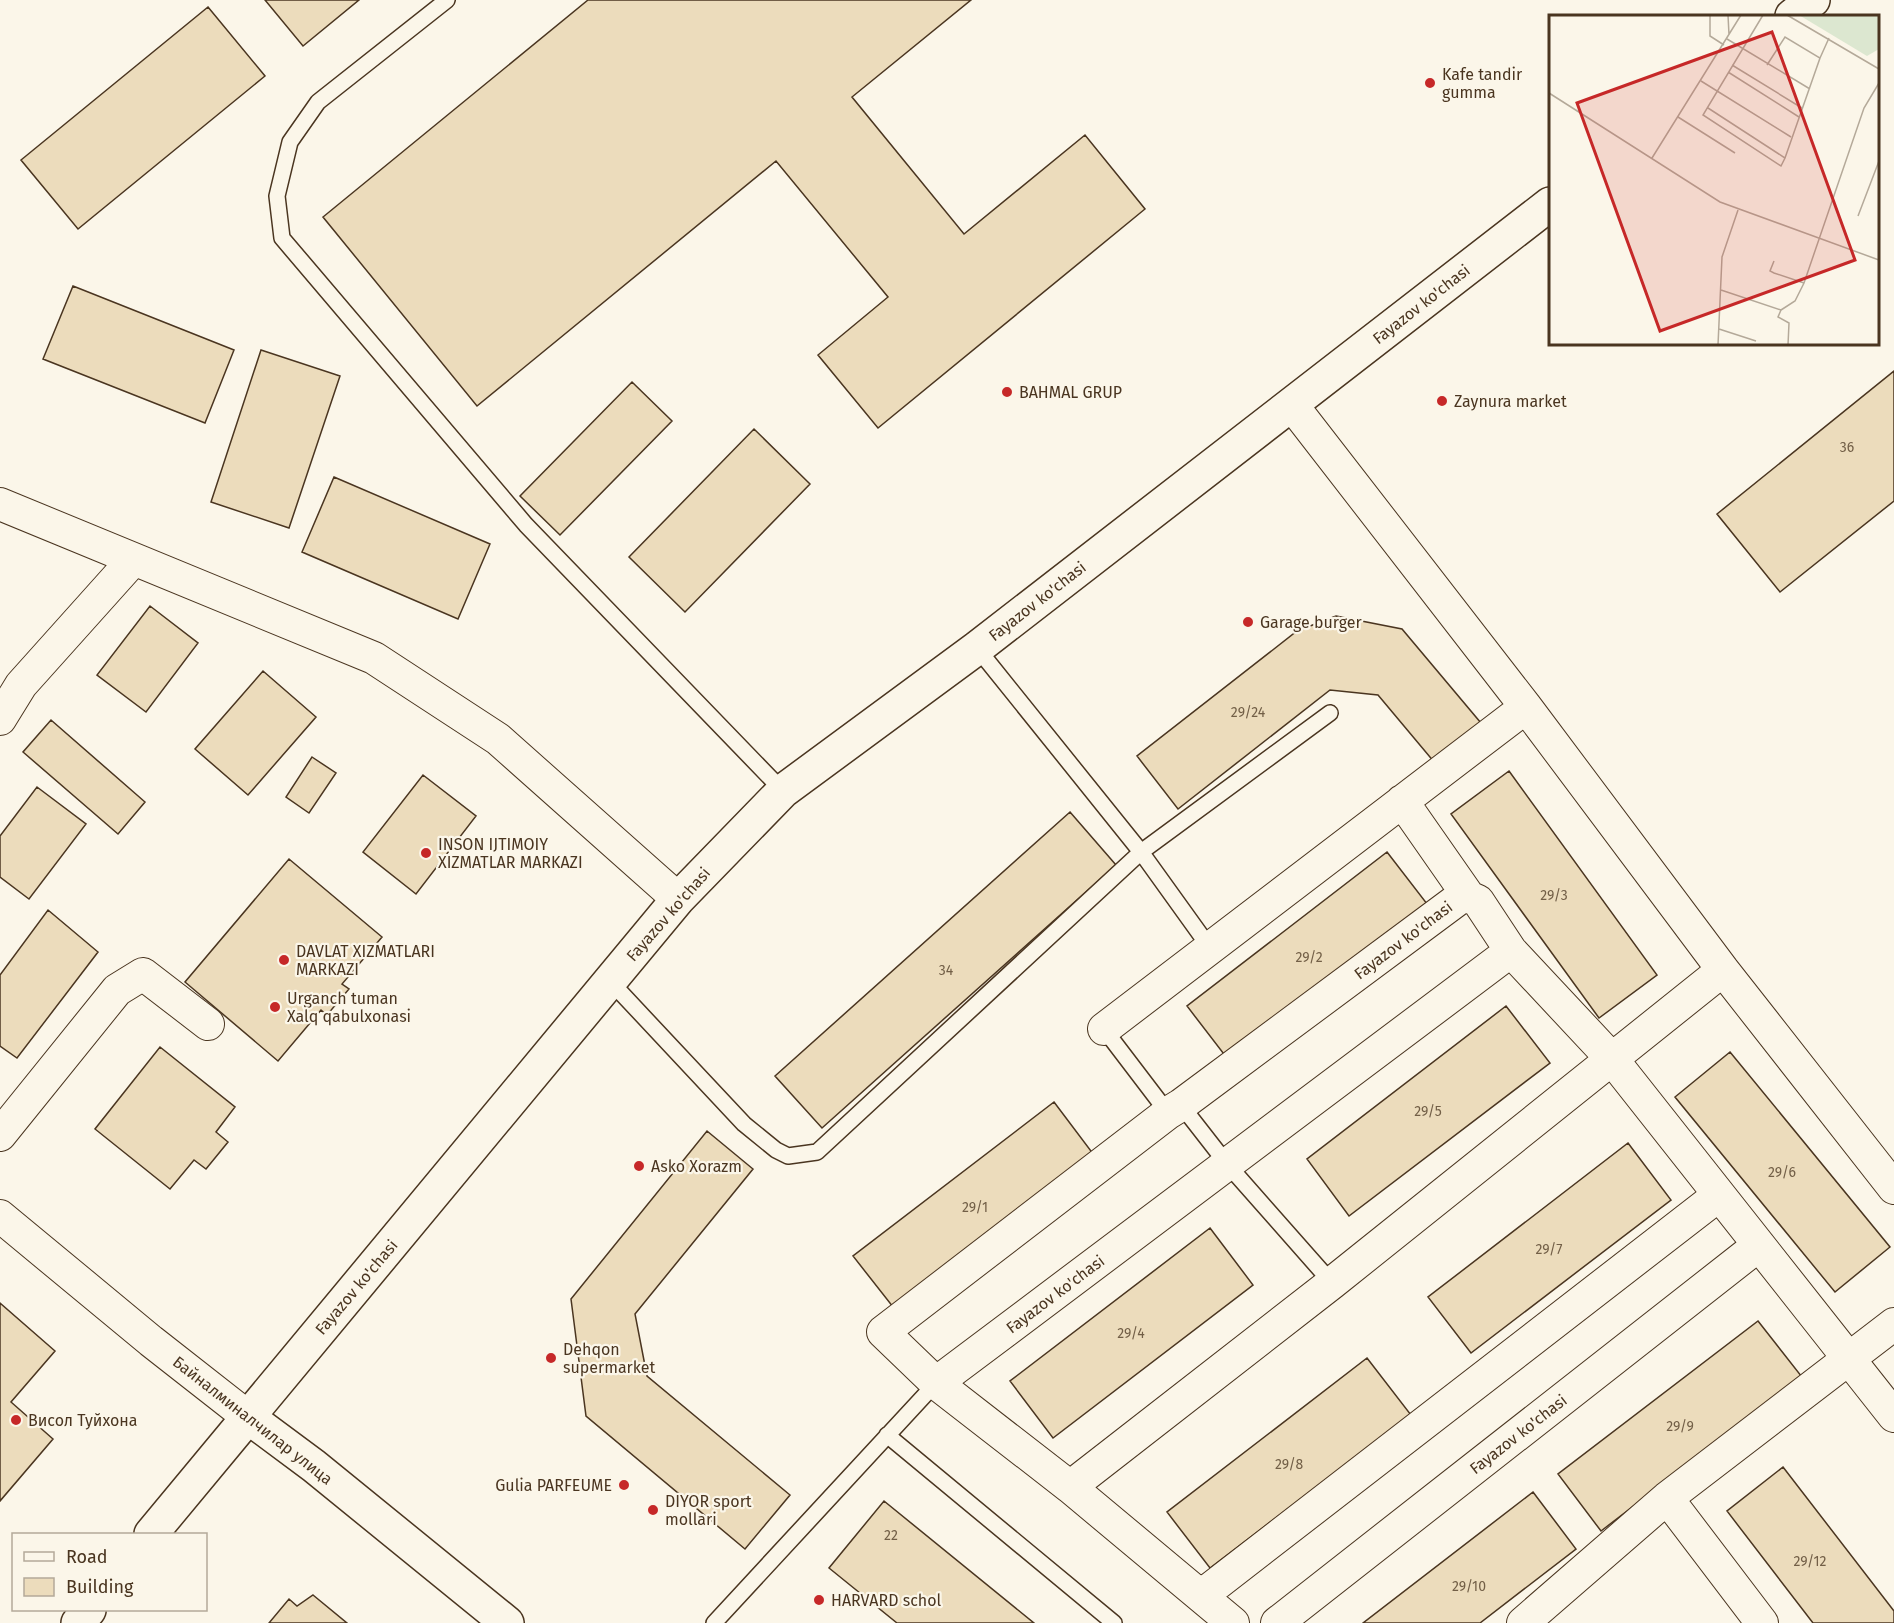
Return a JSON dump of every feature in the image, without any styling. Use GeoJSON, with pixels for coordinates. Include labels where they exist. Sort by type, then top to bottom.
{"type":"FeatureCollection","features":[{"type":"Feature","properties":{"kind":"main road"},"geometry":{"type":"LineString","coordinates":[[1793,15],[1813,0]]}},
{"type":"Feature","properties":{"kind":"main road","name":"Fayazov ko'chasi"},"geometry":{"type":"LineString","coordinates":[[152,1533],[678,899],[783,790],[977,648],[1549,206]]}},
{"type":"Feature","properties":{"kind":"main road","name":"Байналминалчилар улица"},"geometry":{"type":"LineString","coordinates":[[248,1417],[314,1466],[507,1623]]}},
{"type":"Feature","properties":{"kind":"main road"},"geometry":{"type":"LineString","coordinates":[[78,1623],[88,1611]]}},
{"type":"Feature","properties":{"kind":"street"},"geometry":{"type":"LineString","coordinates":[[1292,405],[1526,707],[1724,970],[1894,1188]]}},
{"type":"Feature","properties":{"kind":"street"},"geometry":{"type":"LineString","coordinates":[[0,504],[374,658],[498,739],[678,899]]}},
{"type":"Feature","properties":{"kind":"street"},"geometry":{"type":"LineString","coordinates":[[0,720],[21,685],[133,560]]}},
{"type":"Feature","properties":{"kind":"street"},"geometry":{"type":"LineString","coordinates":[[1104,1029],[1526,707]]}},
{"type":"Feature","properties":{"kind":"street"},"geometry":{"type":"LineString","coordinates":[[1402,801],[1469,897]]}},
{"type":"Feature","properties":{"kind":"street","name":"Fayazov ko'chasi"},"geometry":{"type":"LineString","coordinates":[[936,1383],[1510,951],[1478,902],[1469,897],[1461,897],[1174,1109],[883,1332],[936,1383],[1070,1487],[1233,1623]]}},
{"type":"Feature","properties":{"kind":"street"},"geometry":{"type":"LineString","coordinates":[[1510,951],[1612,1059],[1894,1416]]}},
{"type":"Feature","properties":{"kind":"street"},"geometry":{"type":"LineString","coordinates":[[1070,1487],[1332,1283],[1724,970]]}},
{"type":"Feature","properties":{"kind":"street"},"geometry":{"type":"LineString","coordinates":[[0,1135],[117,990],[143,974],[208,1024]]}},
{"type":"Feature","properties":{"kind":"street"},"geometry":{"type":"LineString","coordinates":[[1201,1596],[1719,1194]]}},
{"type":"Feature","properties":{"kind":"street","name":"Байналминалчилар улица"},"geometry":{"type":"LineString","coordinates":[[0,1216],[151,1341],[248,1417]]}},
{"type":"Feature","properties":{"kind":"street","name":"Fayazov ko'chasi"},"geometry":{"type":"LineString","coordinates":[[1277,1623],[1759,1245]]}},
{"type":"Feature","properties":{"kind":"street"},"geometry":{"type":"LineString","coordinates":[[1523,1623],[1667,1498],[1894,1324]]}},
{"type":"Feature","properties":{"kind":"street"},"geometry":{"type":"LineString","coordinates":[[1667,1498],[1762,1623]]}},
{"type":"Feature","properties":{"kind":"lane"},"geometry":{"type":"LineString","coordinates":[[447,0],[318,102],[290,142],[277,196],[282,238],[526,525],[783,790]]}},
{"type":"Feature","properties":{"kind":"lane"},"geometry":{"type":"LineString","coordinates":[[977,648],[1116,818],[1210,948]]}},
{"type":"Feature","properties":{"kind":"lane"},"geometry":{"type":"LineString","coordinates":[[610,981],[744,1124],[776,1150],[788,1156],[817,1152],[1141,852],[1330,713]]}},
{"type":"Feature","properties":{"kind":"lane"},"geometry":{"type":"LineString","coordinates":[[1104,1029],[1332,1283]]}},
{"type":"Feature","properties":{"kind":"lane"},"geometry":{"type":"LineString","coordinates":[[714,1623],[936,1383]]}},
{"type":"Feature","properties":{"kind":"lane"},"geometry":{"type":"LineString","coordinates":[[887,1435],[1114,1623]]}},
{"type":"Feature","properties":{"kind":"building"},"geometry":{"type":"Polygon","coordinates":[[[265,0],[359,0],[303,46],[265,0]]]}},
{"type":"Feature","properties":{"kind":"building"},"geometry":{"type":"Polygon","coordinates":[[[588,0],[971,0],[852,97],[964,234],[1085,135],[1145,209],[878,428],[818,355],[888,297],[776,161],[477,406],[323,217],[588,0]]]}},
{"type":"Feature","properties":{"kind":"building"},"geometry":{"type":"Polygon","coordinates":[[[208,7],[265,76],[78,229],[21,160],[208,7]]]}},
{"type":"Feature","properties":{"kind":"building"},"geometry":{"type":"Polygon","coordinates":[[[73,286],[234,350],[205,423],[43,359],[73,286]]]}},
{"type":"Feature","properties":{"kind":"building"},"geometry":{"type":"Polygon","coordinates":[[[261,350],[340,376],[289,528],[211,502],[261,350]]]}},
{"type":"Feature","properties":{"kind":"building"},"geometry":{"type":"Polygon","coordinates":[[[1894,371],[1894,501],[1780,592],[1717,514],[1894,371]]]}},
{"type":"Feature","properties":{"kind":"building"},"geometry":{"type":"Polygon","coordinates":[[[632,382],[672,421],[560,535],[520,496],[632,382]]]}},
{"type":"Feature","properties":{"kind":"building"},"geometry":{"type":"Polygon","coordinates":[[[754,429],[810,484],[685,612],[629,557],[754,429]]]}},
{"type":"Feature","properties":{"kind":"building"},"geometry":{"type":"Polygon","coordinates":[[[334,477],[490,544],[458,619],[302,552],[334,477]]]}},
{"type":"Feature","properties":{"kind":"building"},"geometry":{"type":"Polygon","coordinates":[[[150,606],[198,643],[146,712],[97,675],[150,606]]]}},
{"type":"Feature","properties":{"kind":"building"},"geometry":{"type":"Polygon","coordinates":[[[1336,616],[1402,629],[1486,729],[1440,769],[1378,695],[1330,690],[1178,809],[1137,756],[1297,631],[1336,616]]]}},
{"type":"Feature","properties":{"kind":"building"},"geometry":{"type":"Polygon","coordinates":[[[263,671],[316,717],[248,795],[195,749],[263,671]]]}},
{"type":"Feature","properties":{"kind":"building"},"geometry":{"type":"Polygon","coordinates":[[[51,720],[145,802],[118,834],[23,752],[51,720]]]}},
{"type":"Feature","properties":{"kind":"building"},"geometry":{"type":"Polygon","coordinates":[[[312,757],[336,773],[309,813],[286,797],[312,757]]]}},
{"type":"Feature","properties":{"kind":"building"},"geometry":{"type":"Polygon","coordinates":[[[1509,771],[1657,975],[1599,1018],[1451,814],[1509,771]]]}},
{"type":"Feature","properties":{"kind":"building"},"geometry":{"type":"Polygon","coordinates":[[[423,775],[476,816],[416,894],[363,852],[423,775]]]}},
{"type":"Feature","properties":{"kind":"building"},"geometry":{"type":"Polygon","coordinates":[[[37,787],[86,824],[29,899],[0,877],[0,836],[37,787]]]}},
{"type":"Feature","properties":{"kind":"building"},"geometry":{"type":"Polygon","coordinates":[[[1070,812],[1116,865],[822,1128],[775,1076],[1070,812]]]}},
{"type":"Feature","properties":{"kind":"building"},"geometry":{"type":"Polygon","coordinates":[[[1387,852],[1431,909],[1230,1062],[1187,1006],[1387,852]]]}},
{"type":"Feature","properties":{"kind":"building","name":"DAVLAT XIZMATLARI MARKAZI"},"geometry":{"type":"Polygon","coordinates":[[[289,859],[382,937],[342,984],[349,989],[327,1015],[321,1010],[278,1061],[185,982],[289,859]]]}},
{"type":"Feature","properties":{"kind":"building"},"geometry":{"type":"Polygon","coordinates":[[[48,910],[98,952],[17,1058],[0,1046],[0,975],[48,910]]]}},
{"type":"Feature","properties":{"kind":"building"},"geometry":{"type":"Polygon","coordinates":[[[1506,1006],[1550,1063],[1349,1216],[1307,1159],[1506,1006]]]}},
{"type":"Feature","properties":{"kind":"building"},"geometry":{"type":"Polygon","coordinates":[[[160,1047],[235,1107],[216,1132],[228,1142],[206,1169],[194,1160],[170,1189],[95,1129],[160,1047]]]}},
{"type":"Feature","properties":{"kind":"building"},"geometry":{"type":"Polygon","coordinates":[[[1730,1052],[1890,1247],[1835,1292],[1675,1097],[1730,1052]]]}},
{"type":"Feature","properties":{"kind":"building"},"geometry":{"type":"Polygon","coordinates":[[[1054,1102],[1097,1159],[897,1312],[853,1256],[1054,1102]]]}},
{"type":"Feature","properties":{"kind":"building"},"geometry":{"type":"Polygon","coordinates":[[[707,1131],[753,1169],[635,1314],[647,1376],[790,1495],[745,1549],[586,1416],[571,1299],[707,1131]]]}},
{"type":"Feature","properties":{"kind":"building"},"geometry":{"type":"Polygon","coordinates":[[[1628,1143],[1671,1200],[1471,1353],[1428,1297],[1628,1143]]]}},
{"type":"Feature","properties":{"kind":"building"},"geometry":{"type":"Polygon","coordinates":[[[1210,1228],[1253,1285],[1053,1438],[1010,1381],[1210,1228]]]}},
{"type":"Feature","properties":{"kind":"building","name":"Висол Туйхона"},"geometry":{"type":"Polygon","coordinates":[[[0,1303],[55,1351],[11,1402],[53,1439],[0,1501],[0,1303]]]}},
{"type":"Feature","properties":{"kind":"building"},"geometry":{"type":"Polygon","coordinates":[[[1758,1321],[1802,1377],[1601,1531],[1558,1474],[1758,1321]]]}},
{"type":"Feature","properties":{"kind":"building"},"geometry":{"type":"Polygon","coordinates":[[[1367,1358],[1411,1415],[1210,1568],[1167,1512],[1367,1358]]]}},
{"type":"Feature","properties":{"kind":"building"},"geometry":{"type":"Polygon","coordinates":[[[1783,1467],[1894,1611],[1894,1623],[1813,1623],[1727,1511],[1783,1467]]]}},
{"type":"Feature","properties":{"kind":"building"},"geometry":{"type":"Polygon","coordinates":[[[1533,1492],[1576,1549],[1480,1623],[1363,1623],[1533,1492]]]}},
{"type":"Feature","properties":{"kind":"building"},"geometry":{"type":"Polygon","coordinates":[[[884,1501],[1034,1623],[897,1623],[829,1568],[884,1501]]]}},
{"type":"Feature","properties":{"kind":"building"},"geometry":{"type":"Polygon","coordinates":[[[313,1595],[347,1623],[269,1623],[289,1599],[297,1606],[313,1595]]]}},
{"type":"Feature","properties":{"kind":"place","name":"Kafe tandir gumma"},"geometry":{"type":"Point","coordinates":[1430,83]}},
{"type":"Feature","properties":{"kind":"place","name":"BAHMAL GRUP"},"geometry":{"type":"Point","coordinates":[1007,392]}},
{"type":"Feature","properties":{"kind":"place","name":"Zaynura market"},"geometry":{"type":"Point","coordinates":[1442,401]}},
{"type":"Feature","properties":{"kind":"place","name":"Garage burger"},"geometry":{"type":"Point","coordinates":[1248,622]}},
{"type":"Feature","properties":{"kind":"place","name":"INSON IJTIMOIY XIZMATLAR MARKAZI"},"geometry":{"type":"Point","coordinates":[426,853]}},
{"type":"Feature","properties":{"kind":"place","name":"DAVLAT XIZMATLARI MARKAZI"},"geometry":{"type":"Point","coordinates":[284,960]}},
{"type":"Feature","properties":{"kind":"place","name":"Urganch tuman Xalq qabulxonasi"},"geometry":{"type":"Point","coordinates":[275,1007]}},
{"type":"Feature","properties":{"kind":"place","name":"Asko Xorazm"},"geometry":{"type":"Point","coordinates":[639,1166]}},
{"type":"Feature","properties":{"kind":"place","name":"Dehqon supermarket"},"geometry":{"type":"Point","coordinates":[551,1358]}},
{"type":"Feature","properties":{"kind":"place","name":"Висол Туйхона"},"geometry":{"type":"Point","coordinates":[16,1420]}},
{"type":"Feature","properties":{"kind":"place","name":"Gulia PARFEUME"},"geometry":{"type":"Point","coordinates":[624,1485]}},
{"type":"Feature","properties":{"kind":"place","name":"DIYOR sport mollari"},"geometry":{"type":"Point","coordinates":[653,1510]}},
{"type":"Feature","properties":{"kind":"place","name":"HARVARD schol"},"geometry":{"type":"Point","coordinates":[819,1600]}}]}
